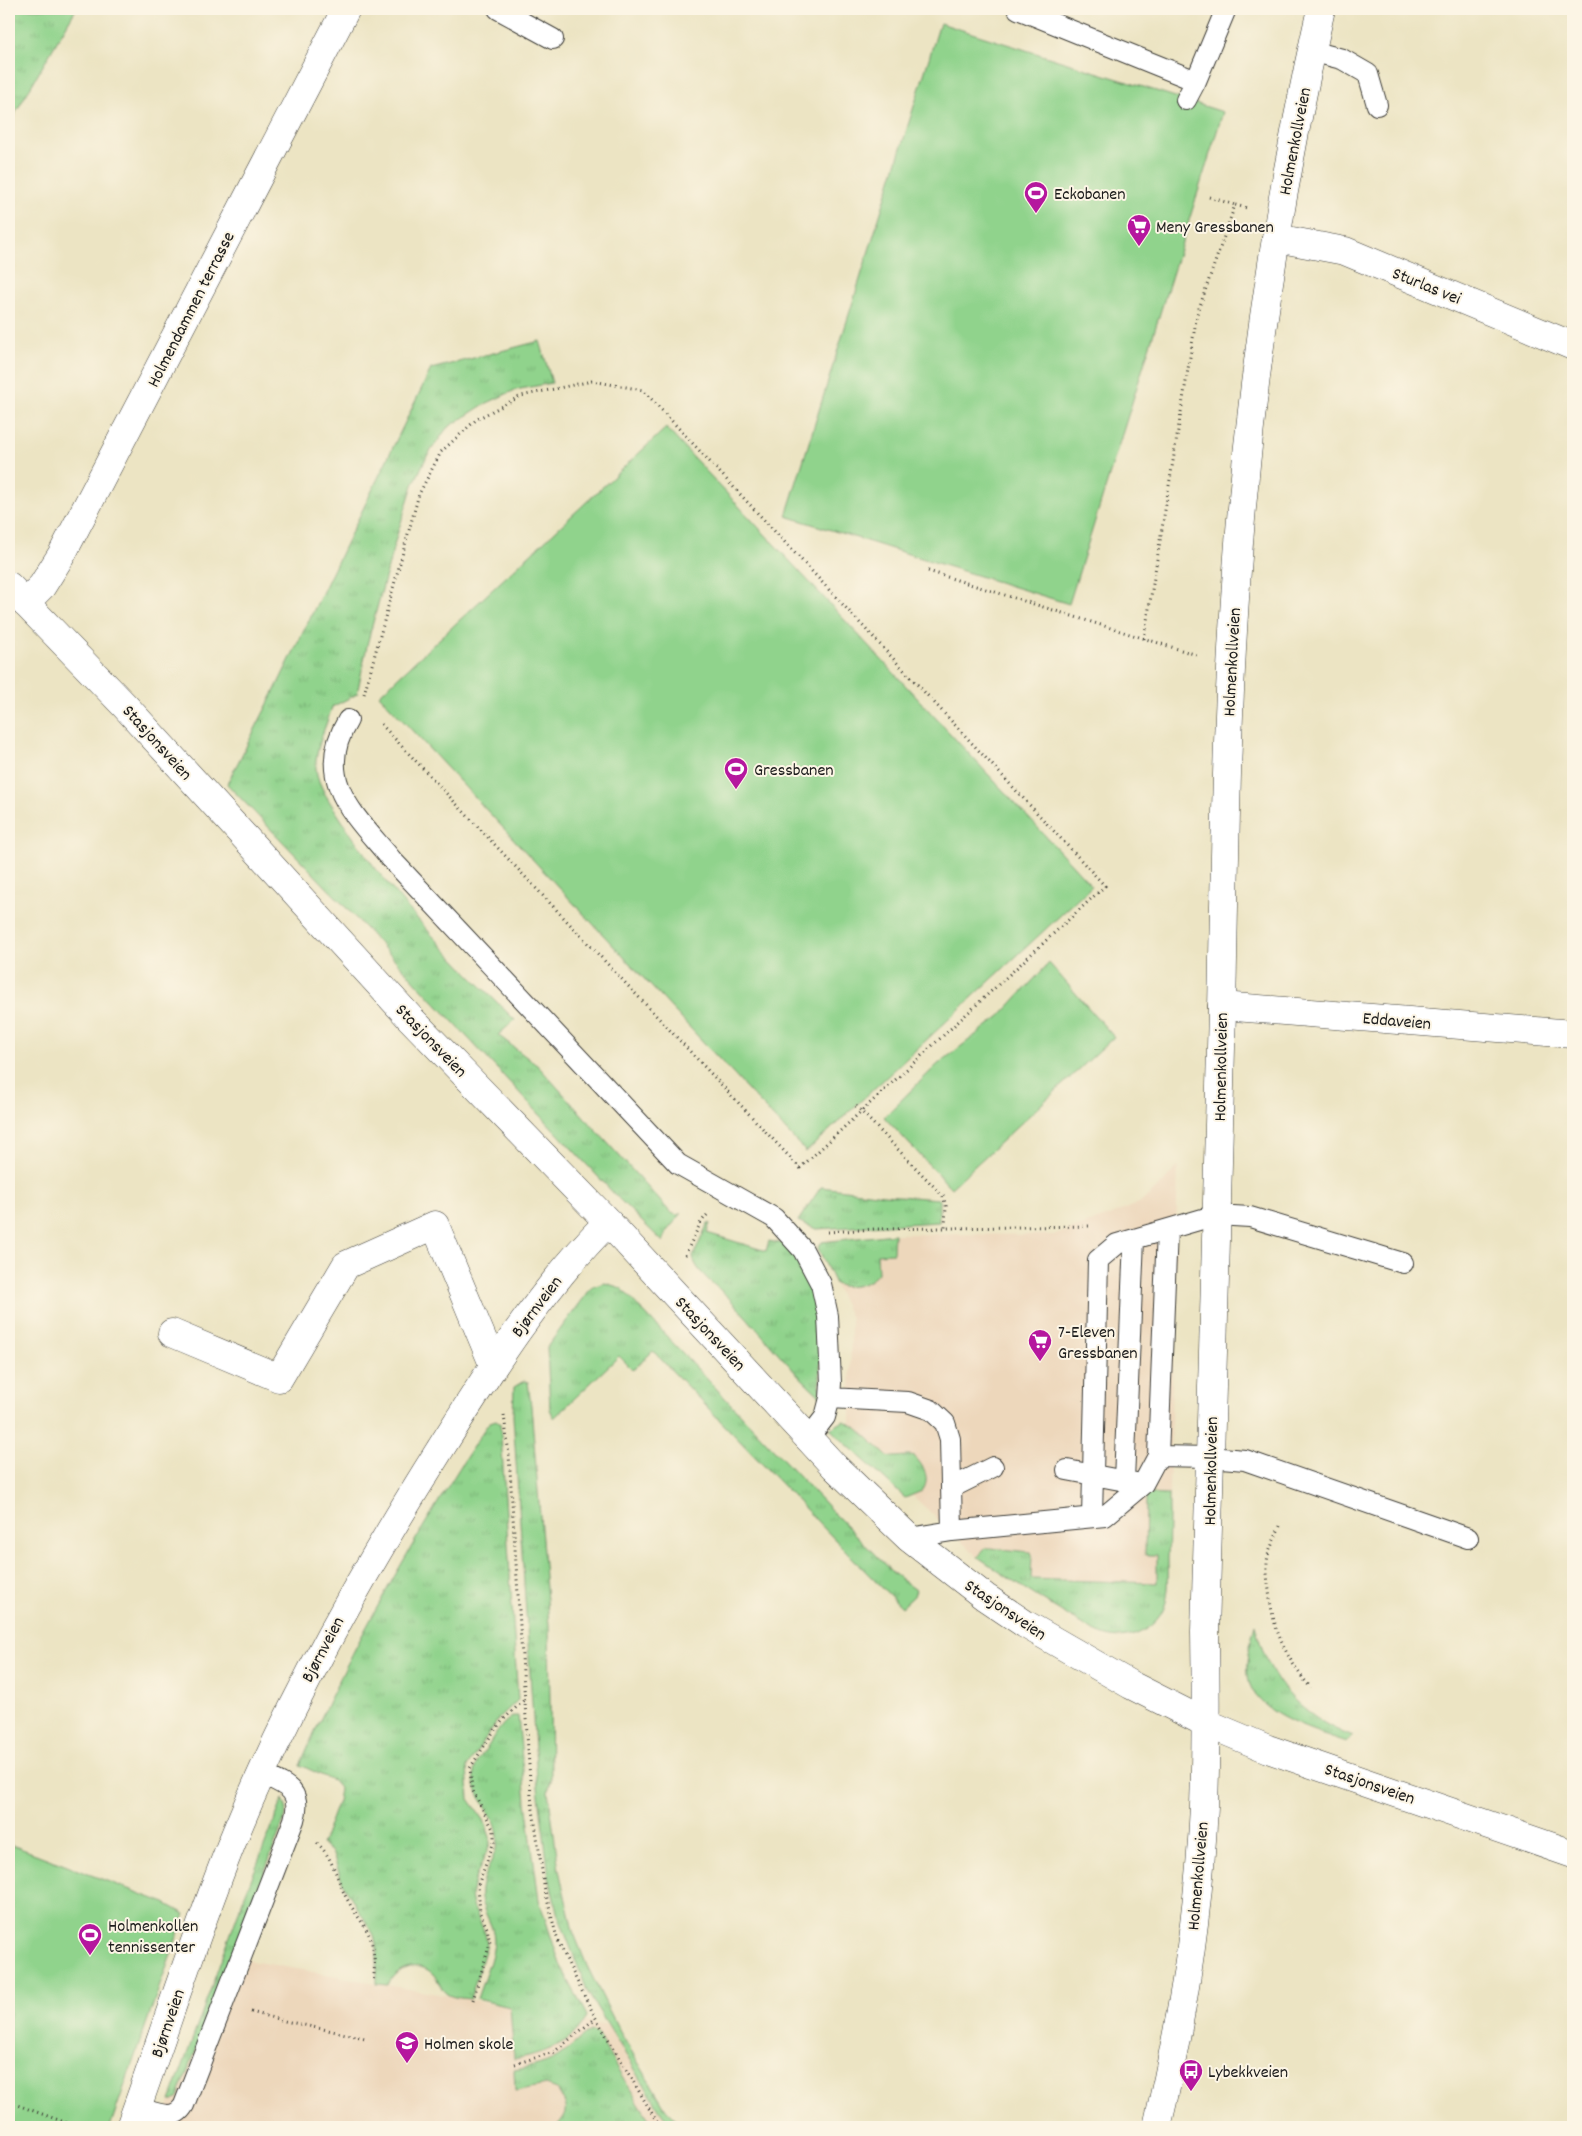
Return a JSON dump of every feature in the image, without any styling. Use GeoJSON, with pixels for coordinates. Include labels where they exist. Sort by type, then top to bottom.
{"type":"FeatureCollection","features":[{"type":"Feature","properties":{"kind":"street","name":"Holmendammen terrasse"},"geometry":{"type":"LineString","coordinates":[[17,595],[42,586],[62,554],[346,9]]}},
{"type":"Feature","properties":{"kind":"street","name":"Holmenkollveien"},"geometry":{"type":"LineString","coordinates":[[1157,2127],[1172,2065],[1187,1980],[1201,1843],[1206,1723],[1206,1632],[1222,1006],[1225,808],[1236,573],[1255,388],[1276,238],[1320,9]]}},
{"type":"Feature","properties":{"kind":"street","name":"Sturlas vei"},"geometry":{"type":"LineString","coordinates":[[1276,238],[1345,251],[1573,346]]}},
{"type":"Feature","properties":{"kind":"street","name":"Stasjonsveien"},"geometry":{"type":"LineString","coordinates":[[17,595],[125,706],[411,1019],[608,1222],[808,1439],[872,1505],[909,1538],[978,1592],[1025,1624],[1124,1681],[1206,1723],[1268,1749],[1573,1854]]}},
{"type":"Feature","properties":{"kind":"street","name":"Eddaveien"},"geometry":{"type":"LineString","coordinates":[[1222,1006],[1573,1034]]}},
{"type":"Feature","properties":{"kind":"street","name":"Bjørnveien"},"geometry":{"type":"LineString","coordinates":[[134,2117],[210,1901],[238,1829],[297,1698],[346,1604],[394,1522],[493,1364],[546,1290],[608,1222]]}},
{"type":"Feature","properties":{"kind":"street"},"geometry":{"type":"LineString","coordinates":[[172,1333],[279,1378],[346,1265],[435,1225],[493,1364]]}},
{"type":"Feature","properties":{"kind":"lane"},"geometry":{"type":"LineString","coordinates":[[498,9],[553,39]]}},
{"type":"Feature","properties":{"kind":"lane"},"geometry":{"type":"LineString","coordinates":[[1018,9],[1196,81]]}},
{"type":"Feature","properties":{"kind":"lane"},"geometry":{"type":"LineString","coordinates":[[1186,100],[1196,81],[1226,9]]}},
{"type":"Feature","properties":{"kind":"lane"},"geometry":{"type":"LineString","coordinates":[[1311,51],[1342,59],[1368,74],[1377,105]]}},
{"type":"Feature","properties":{"kind":"lane"},"geometry":{"type":"LineString","coordinates":[[348,720],[339,735],[334,766],[336,784],[348,807],[392,860],[678,1164],[774,1218],[803,1250],[821,1284],[828,1316],[830,1398],[825,1417],[808,1439]]}},
{"type":"Feature","properties":{"kind":"lane"},"geometry":{"type":"LineString","coordinates":[[1092,1517],[1098,1260],[1126,1241],[1216,1215],[1250,1217],[1403,1263]]}},
{"type":"Feature","properties":{"kind":"lane"},"geometry":{"type":"LineString","coordinates":[[909,1538],[952,1531],[1105,1516],[1158,1456],[1167,1230]]}},
{"type":"Feature","properties":{"kind":"lane"},"geometry":{"type":"LineString","coordinates":[[1126,1241],[1134,1482]]}},
{"type":"Feature","properties":{"kind":"lane"},"geometry":{"type":"LineString","coordinates":[[830,1398],[908,1402],[931,1410],[945,1423],[950,1439],[952,1531]]}},
{"type":"Feature","properties":{"kind":"lane"},"geometry":{"type":"LineString","coordinates":[[1158,1456],[1246,1460],[1468,1538]]}},
{"type":"Feature","properties":{"kind":"lane"},"geometry":{"type":"LineString","coordinates":[[951,1488],[993,1467]]}},
{"type":"Feature","properties":{"kind":"lane"},"geometry":{"type":"LineString","coordinates":[[1067,1470],[1134,1482]]}},
{"type":"Feature","properties":{"kind":"lane"},"geometry":{"type":"LineString","coordinates":[[134,2117],[173,2116],[180,2113],[294,1820],[298,1807],[296,1797],[290,1788],[262,1774]]}},
{"type":"Feature","properties":{"kind":"path"},"geometry":{"type":"LineString","coordinates":[[1208,197],[1247,208]]}},
{"type":"Feature","properties":{"kind":"path"},"geometry":{"type":"LineString","coordinates":[[1144,639],[1197,314],[1235,206]]}},
{"type":"Feature","properties":{"kind":"path"},"geometry":{"type":"LineString","coordinates":[[348,720],[362,704],[419,494],[441,452],[477,419],[521,396],[592,381],[643,390],[1105,886],[800,1168],[362,704]]}},
{"type":"Feature","properties":{"kind":"path"},"geometry":{"type":"LineString","coordinates":[[928,571],[1197,656]]}},
{"type":"Feature","properties":{"kind":"path"},"geometry":{"type":"LineString","coordinates":[[856,1106],[943,1196],[946,1206],[945,1228]]}},
{"type":"Feature","properties":{"kind":"path"},"geometry":{"type":"LineString","coordinates":[[683,1261],[701,1222],[727,1191]]}},
{"type":"Feature","properties":{"kind":"path"},"geometry":{"type":"LineString","coordinates":[[790,1234],[874,1229],[1098,1226],[1126,1241]]}},
{"type":"Feature","properties":{"kind":"path"},"geometry":{"type":"LineString","coordinates":[[503,1410],[508,1455],[531,1796],[545,1890],[557,1938],[596,2018],[660,2127]]}},
{"type":"Feature","properties":{"kind":"path"},"geometry":{"type":"LineString","coordinates":[[1280,1526],[1268,1555],[1267,1575],[1270,1607],[1276,1630],[1288,1656],[1312,1688]]}},
{"type":"Feature","properties":{"kind":"path"},"geometry":{"type":"LineString","coordinates":[[473,2000],[490,1944],[487,1928],[480,1913],[478,1885],[494,1842],[494,1831],[472,1790],[470,1768],[494,1731],[525,1700]]}},
{"type":"Feature","properties":{"kind":"path"},"geometry":{"type":"LineString","coordinates":[[314,1841],[330,1857],[349,1903],[372,1942],[375,1965],[373,1983]]}},
{"type":"Feature","properties":{"kind":"path"},"geometry":{"type":"LineString","coordinates":[[248,2011],[364,2038]]}},
{"type":"Feature","properties":{"kind":"path"},"geometry":{"type":"LineString","coordinates":[[514,2064],[554,2052],[596,2018]]}},
{"type":"Feature","properties":{"kind":"path"},"geometry":{"type":"LineString","coordinates":[[9,2102],[78,2127]]}},
{"type":"Feature","properties":{"kind":"shaded area"},"geometry":{"type":"Polygon","coordinates":[[[1178,1165],[1169,1495],[1148,1494],[1146,1499],[1145,1555],[1157,1555],[1157,1584],[1030,1579],[1032,1554],[986,1548],[978,1557],[912,1495],[922,1491],[927,1480],[925,1472],[915,1457],[908,1455],[893,1458],[887,1456],[850,1423],[851,1318],[820,1253],[819,1244],[827,1240],[894,1234],[1055,1235],[1109,1216],[1141,1202],[1164,1182],[1178,1165]]]}},
{"type":"Feature","properties":{"kind":"shaded area","name":"Holmen skole"},"geometry":{"type":"Polygon","coordinates":[[[223,1956],[608,2026],[670,2127],[161,2127],[223,1956]]]}},
{"type":"Feature","properties":{"kind":"green space"},"geometry":{"type":"Polygon","coordinates":[[[9,9],[76,9],[9,124],[9,9]]]}},
{"type":"Feature","properties":{"kind":"green space","name":"Eckobanen"},"geometry":{"type":"Polygon","coordinates":[[[940,23],[1223,112],[1069,604],[786,516],[940,23]]]}},
{"type":"Feature","properties":{"kind":"green space"},"geometry":{"type":"Polygon","coordinates":[[[540,341],[552,383],[515,390],[483,405],[447,428],[427,456],[413,485],[396,538],[368,641],[357,694],[332,707],[319,746],[316,769],[319,782],[328,799],[378,871],[421,923],[515,1020],[498,1035],[538,1066],[671,1213],[677,1215],[682,1213],[667,1231],[663,1242],[619,1199],[337,898],[227,784],[274,692],[431,369],[540,341]]]}},
{"type":"Feature","properties":{"kind":"green space","name":"Gressbanen"},"geometry":{"type":"Polygon","coordinates":[[[666,428],[1092,886],[806,1152],[379,695],[666,428]]]}},
{"type":"Feature","properties":{"kind":"green space"},"geometry":{"type":"Polygon","coordinates":[[[1049,963],[1114,1037],[951,1188],[884,1117],[937,1065],[1000,1016],[1049,963]]]}},
{"type":"Feature","properties":{"kind":"green space"},"geometry":{"type":"Polygon","coordinates":[[[821,1187],[884,1195],[939,1199],[939,1222],[816,1229],[798,1221],[821,1187]]]}},
{"type":"Feature","properties":{"kind":"green space"},"geometry":{"type":"Polygon","coordinates":[[[710,1223],[707,1233],[766,1251],[769,1241],[789,1245],[801,1261],[811,1281],[816,1297],[820,1330],[820,1396],[784,1360],[728,1297],[698,1268],[693,1257],[707,1225],[710,1223]]]}},
{"type":"Feature","properties":{"kind":"green space"},"geometry":{"type":"Polygon","coordinates":[[[894,1234],[893,1253],[877,1254],[878,1273],[874,1277],[858,1285],[840,1286],[835,1284],[818,1248],[822,1242],[894,1234]]]}},
{"type":"Feature","properties":{"kind":"green space"},"geometry":{"type":"Polygon","coordinates":[[[605,1283],[621,1288],[832,1511],[893,1573],[916,1590],[914,1596],[902,1607],[653,1351],[633,1370],[619,1356],[554,1418],[550,1409],[547,1347],[592,1287],[605,1283]]]}},
{"type":"Feature","properties":{"kind":"green space"},"geometry":{"type":"Polygon","coordinates":[[[524,1381],[528,1382],[531,1406],[549,1625],[551,1781],[548,1791],[559,1870],[573,1931],[587,1966],[620,2032],[666,2109],[684,2127],[673,2127],[661,2112],[588,1993],[557,1912],[549,1877],[537,1779],[513,1416],[514,1387],[524,1381]]]}},
{"type":"Feature","properties":{"kind":"green space"},"geometry":{"type":"Polygon","coordinates":[[[496,1420],[500,1423],[501,1435],[518,1700],[499,1718],[467,1767],[469,1799],[484,1820],[490,1837],[490,1844],[474,1881],[471,1896],[473,1906],[485,1933],[487,1944],[470,1999],[447,1994],[433,1974],[421,1967],[402,1970],[391,1979],[388,1985],[377,1984],[377,1948],[374,1935],[343,1884],[332,1852],[322,1844],[338,1801],[340,1789],[332,1780],[300,1765],[341,1677],[385,1592],[485,1428],[490,1422],[496,1420]]]}},
{"type":"Feature","properties":{"kind":"green space"},"geometry":{"type":"Polygon","coordinates":[[[844,1421],[856,1427],[887,1456],[915,1457],[925,1473],[926,1482],[922,1491],[905,1498],[830,1429],[844,1421]]]}},
{"type":"Feature","properties":{"kind":"green space"},"geometry":{"type":"Polygon","coordinates":[[[1148,1494],[1169,1495],[1168,1590],[1164,1608],[1155,1622],[1133,1635],[1115,1638],[1092,1630],[978,1557],[986,1548],[1030,1552],[1032,1554],[1031,1579],[1157,1583],[1157,1555],[1145,1555],[1146,1499],[1148,1494]]]}},
{"type":"Feature","properties":{"kind":"green space"},"geometry":{"type":"Polygon","coordinates":[[[1255,1624],[1268,1663],[1288,1694],[1316,1718],[1353,1737],[1347,1742],[1292,1722],[1266,1706],[1256,1696],[1248,1679],[1249,1655],[1255,1624]]]}},
{"type":"Feature","properties":{"kind":"green space"},"geometry":{"type":"Polygon","coordinates":[[[514,1716],[518,1716],[526,1802],[539,1900],[560,1964],[587,2016],[575,2033],[556,2046],[514,2059],[510,2007],[477,1999],[490,1962],[494,1940],[492,1927],[482,1902],[481,1889],[498,1839],[494,1821],[475,1787],[474,1777],[476,1765],[481,1756],[506,1721],[514,1716]]]}},
{"type":"Feature","properties":{"kind":"green space"},"geometry":{"type":"Polygon","coordinates":[[[283,1799],[287,1810],[285,1818],[178,2097],[174,2101],[170,2101],[243,1900],[283,1799]]]}},
{"type":"Feature","properties":{"kind":"green space","name":"Holmenkollen tennissenter"},"geometry":{"type":"Polygon","coordinates":[[[9,1844],[165,1903],[185,1914],[110,2127],[9,2127],[9,1844]]]}},
{"type":"Feature","properties":{"kind":"green space"},"geometry":{"type":"Polygon","coordinates":[[[591,2031],[596,2032],[654,2127],[556,2127],[566,2113],[564,2101],[557,2089],[546,2085],[515,2091],[514,2070],[552,2060],[591,2031]]]}},
{"type":"Feature","properties":{"kind":"place","name":"Eckobanen"},"geometry":{"type":"Point","coordinates":[1036,214]}},
{"type":"Feature","properties":{"kind":"place","name":"Meny Gressbanen"},"geometry":{"type":"Point","coordinates":[1139,247]}},
{"type":"Feature","properties":{"kind":"place","name":"Gressbanen"},"geometry":{"type":"Point","coordinates":[736,790]}},
{"type":"Feature","properties":{"kind":"place","name":"7-Eleven Gressbanen"},"geometry":{"type":"Point","coordinates":[1040,1362]}},
{"type":"Feature","properties":{"kind":"place","name":"Holmenkollen tennissenter"},"geometry":{"type":"Point","coordinates":[90,1956]}},
{"type":"Feature","properties":{"kind":"place","name":"Holmen skole"},"geometry":{"type":"Point","coordinates":[407,2064]}},
{"type":"Feature","properties":{"kind":"place","name":"Lybekkveien"},"geometry":{"type":"Point","coordinates":[1191,2092]}}]}
